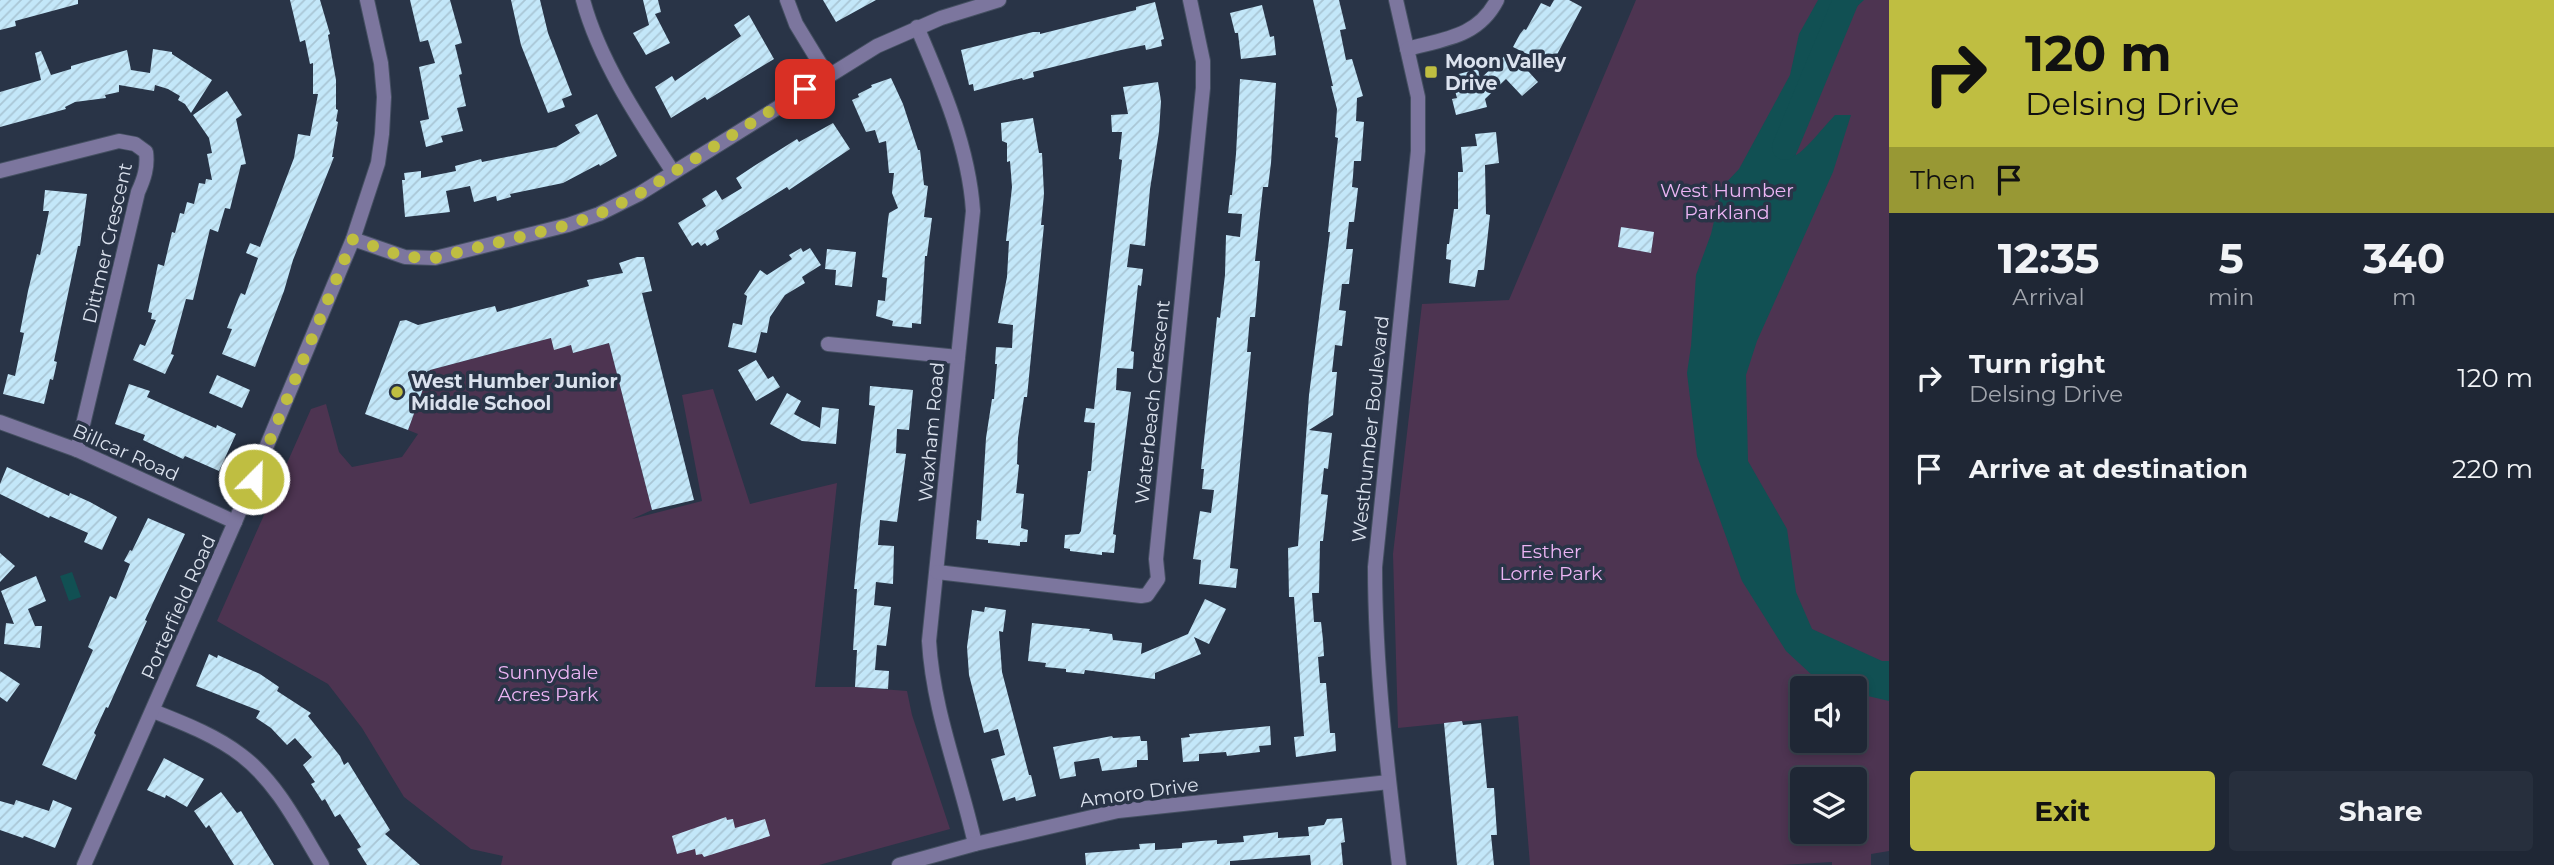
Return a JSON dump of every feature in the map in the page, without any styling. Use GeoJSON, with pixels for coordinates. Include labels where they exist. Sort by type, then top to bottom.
{"type":"FeatureCollection","features":[{"type":"Feature","properties":{"kind":"street","name":"Porterfield Road"},"geometry":{"type":"LineString","coordinates":[[84,865],[236,522],[353,239],[378,163],[384,97],[381,63],[367,0]]}},
{"type":"Feature","properties":{"kind":"street"},"geometry":{"type":"LineString","coordinates":[[583,0],[595,37],[607,61],[673,172]]}},
{"type":"Feature","properties":{"kind":"street"},"geometry":{"type":"LineString","coordinates":[[787,0],[796,24],[827,75]]}},
{"type":"Feature","properties":{"kind":"street","name":"Waterbeach Crescent"},"geometry":{"type":"LineString","coordinates":[[937,572],[1141,596],[1147,595],[1158,579],[1156,559],[1203,88],[1202,61],[1190,0]]}},
{"type":"Feature","properties":{"kind":"street","name":"Westhumber Boulevard"},"geometry":{"type":"LineString","coordinates":[[1396,0],[1418,97],[1418,151],[1376,567],[1375,607],[1399,865]]}},
{"type":"Feature","properties":{"kind":"street"},"geometry":{"type":"LineString","coordinates":[[1407,49],[1470,31],[1490,14],[1497,0]]}},
{"type":"Feature","properties":{"kind":"street"},"geometry":{"type":"LineString","coordinates":[[353,239],[405,257],[420,258],[458,254],[568,225],[599,214],[639,194],[877,46],[917,27],[992,1]]}},
{"type":"Feature","properties":{"kind":"street","name":"Waxham Road"},"geometry":{"type":"LineString","coordinates":[[917,27],[965,153],[971,181],[973,211],[929,642],[931,673],[975,844]]}},
{"type":"Feature","properties":{"kind":"street","name":"Dittmer Crescent"},"geometry":{"type":"LineString","coordinates":[[0,171],[119,141],[135,144],[146,152],[144,178],[138,192],[77,450]]}},
{"type":"Feature","properties":{"kind":"street"},"geometry":{"type":"LineString","coordinates":[[828,344],[958,357]]}},
{"type":"Feature","properties":{"kind":"street","name":"Billcar Road"},"geometry":{"type":"LineString","coordinates":[[0,422],[77,450],[236,522]]}},
{"type":"Feature","properties":{"kind":"street"},"geometry":{"type":"LineString","coordinates":[[153,710],[216,738],[242,755],[270,785],[322,865]]}},
{"type":"Feature","properties":{"kind":"street","name":"Amoro Drive"},"geometry":{"type":"LineString","coordinates":[[899,865],[975,844],[1118,811],[1390,782]]}},
{"type":"Feature","properties":{"kind":"green space"},"geometry":{"type":"Polygon","coordinates":[[[1636,0],[1889,0],[1889,851],[1871,854],[1871,865],[1832,865],[1832,862],[1782,865],[1530,865],[1518,716],[1398,728],[1393,554],[1422,304],[1509,300],[1636,0]]]}},
{"type":"Feature","properties":{"kind":"green space","name":"Sunnydale Acres Park"},"geometry":{"type":"Polygon","coordinates":[[[551,338],[571,345],[573,353],[609,343],[652,510],[632,519],[702,501],[682,395],[713,389],[750,504],[837,483],[815,687],[907,691],[912,715],[950,829],[819,865],[501,865],[503,856],[471,849],[404,797],[362,728],[328,684],[217,621],[311,409],[326,404],[339,452],[352,467],[402,457],[418,434],[408,430],[430,370],[551,338]]]}},
{"type":"Feature","properties":{"kind":"shaded area"},"geometry":{"type":"Polygon","coordinates":[[[1818,0],[1864,0],[1835,27],[1802,95],[1793,143],[1796,155],[1835,115],[1851,115],[1833,172],[1757,341],[1746,375],[1748,461],[1787,529],[1796,592],[1812,629],[1882,661],[1889,661],[1889,701],[1867,696],[1867,676],[1813,676],[1786,651],[1742,581],[1697,456],[1687,373],[1696,275],[1711,234],[1722,187],[1739,169],[1790,75],[1799,34],[1818,0]]]}},
{"type":"Feature","properties":{"kind":"shaded area"},"geometry":{"type":"Polygon","coordinates":[[[72,572],[81,597],[69,601],[60,576],[72,572]]]}},
{"type":"Feature","properties":{"kind":"building"},"geometry":{"type":"Polygon","coordinates":[[[0,0],[78,0],[78,4],[15,21],[16,26],[0,30],[0,0]]]}},
{"type":"Feature","properties":{"kind":"building"},"geometry":{"type":"Polygon","coordinates":[[[290,0],[320,0],[330,34],[338,122],[334,157],[293,260],[255,367],[222,354],[232,329],[227,328],[241,293],[245,295],[258,258],[246,253],[250,243],[260,247],[294,158],[298,134],[310,136],[318,94],[313,94],[313,63],[310,64],[305,40],[300,42],[290,0]]]}},
{"type":"Feature","properties":{"kind":"building"},"geometry":{"type":"Polygon","coordinates":[[[410,0],[450,0],[462,43],[455,45],[466,106],[457,108],[463,131],[441,136],[443,142],[426,147],[420,121],[429,119],[419,67],[435,63],[428,40],[420,42],[410,0]]]}},
{"type":"Feature","properties":{"kind":"building"},"geometry":{"type":"Polygon","coordinates":[[[511,0],[540,0],[548,33],[572,95],[562,99],[565,107],[548,113],[521,45],[511,0]]]}},
{"type":"Feature","properties":{"kind":"building"},"geometry":{"type":"Polygon","coordinates":[[[643,0],[658,0],[661,12],[655,14],[670,43],[646,55],[633,33],[649,25],[643,0]]]}},
{"type":"Feature","properties":{"kind":"building"},"geometry":{"type":"Polygon","coordinates":[[[823,0],[876,0],[836,22],[823,0]]]}},
{"type":"Feature","properties":{"kind":"building"},"geometry":{"type":"Polygon","coordinates":[[[1313,0],[1339,0],[1346,29],[1340,30],[1346,60],[1352,59],[1363,96],[1357,98],[1356,121],[1364,122],[1361,161],[1354,161],[1352,187],[1358,188],[1354,222],[1349,222],[1346,249],[1353,249],[1349,284],[1342,284],[1339,310],[1346,311],[1342,346],[1335,345],[1332,372],[1337,372],[1333,415],[1309,430],[1332,433],[1328,469],[1324,468],[1321,494],[1328,495],[1323,541],[1320,541],[1319,593],[1312,593],[1314,622],[1321,622],[1323,640],[1324,656],[1318,657],[1320,683],[1326,683],[1330,733],[1335,733],[1336,751],[1296,757],[1294,737],[1304,736],[1294,597],[1289,597],[1288,548],[1298,546],[1309,395],[1330,232],[1338,138],[1335,137],[1337,109],[1333,86],[1313,0]]]}},
{"type":"Feature","properties":{"kind":"building"},"geometry":{"type":"Polygon","coordinates":[[[1554,0],[1569,0],[1582,7],[1551,66],[1513,47],[1541,3],[1550,7],[1554,0]]]}},
{"type":"Feature","properties":{"kind":"building"},"geometry":{"type":"Polygon","coordinates":[[[1155,2],[1164,39],[1161,40],[1162,46],[1146,50],[1145,45],[1121,50],[1033,72],[1034,77],[974,91],[973,84],[969,85],[961,50],[1033,32],[1040,34],[1136,10],[1136,7],[1155,2]]]}},
{"type":"Feature","properties":{"kind":"building"},"geometry":{"type":"Polygon","coordinates":[[[1262,5],[1270,37],[1274,36],[1276,55],[1241,59],[1238,33],[1235,33],[1230,13],[1262,5]]]}},
{"type":"Feature","properties":{"kind":"building"},"geometry":{"type":"Polygon","coordinates":[[[749,15],[774,59],[707,100],[705,97],[671,118],[655,87],[672,76],[675,81],[741,36],[734,25],[749,15]]]}},
{"type":"Feature","properties":{"kind":"building"},"geometry":{"type":"Polygon","coordinates":[[[153,49],[172,52],[212,80],[191,113],[185,104],[178,100],[180,96],[168,89],[155,85],[154,91],[119,85],[119,92],[105,95],[106,98],[75,102],[65,107],[66,109],[0,127],[0,92],[41,80],[35,53],[41,51],[51,75],[71,69],[71,66],[127,50],[131,70],[150,73],[153,49]]]}},
{"type":"Feature","properties":{"kind":"building"},"geometry":{"type":"Polygon","coordinates":[[[1510,51],[1538,82],[1522,96],[1506,79],[1485,99],[1487,107],[1456,115],[1452,99],[1457,98],[1451,76],[1478,69],[1480,79],[1510,51]]]}},
{"type":"Feature","properties":{"kind":"building"},"geometry":{"type":"Polygon","coordinates":[[[891,78],[920,150],[924,185],[928,186],[924,217],[932,218],[925,256],[921,324],[912,323],[912,328],[892,326],[893,321],[876,316],[878,300],[885,301],[887,278],[882,277],[889,213],[898,208],[892,193],[894,173],[889,173],[886,141],[879,143],[875,130],[866,132],[852,100],[872,87],[871,85],[891,78]]]}},
{"type":"Feature","properties":{"kind":"building"},"geometry":{"type":"Polygon","coordinates":[[[1240,79],[1276,83],[1271,163],[1268,187],[1263,187],[1255,261],[1260,261],[1255,317],[1250,317],[1247,352],[1251,352],[1230,568],[1238,569],[1236,588],[1199,584],[1201,560],[1193,559],[1200,511],[1211,513],[1214,490],[1202,489],[1204,469],[1201,469],[1217,317],[1220,318],[1225,275],[1226,235],[1240,237],[1242,214],[1228,213],[1236,154],[1240,79]]]}},
{"type":"Feature","properties":{"kind":"building"},"geometry":{"type":"Polygon","coordinates":[[[1158,82],[1161,101],[1159,132],[1145,246],[1130,244],[1127,267],[1143,269],[1141,286],[1138,285],[1131,351],[1134,352],[1133,369],[1117,368],[1116,390],[1131,392],[1113,534],[1116,535],[1114,553],[1102,552],[1102,555],[1070,551],[1064,548],[1065,535],[1079,534],[1081,531],[1088,471],[1091,471],[1095,423],[1084,422],[1086,408],[1094,409],[1122,160],[1119,159],[1122,132],[1112,132],[1111,115],[1128,114],[1123,87],[1158,82]]]}},
{"type":"Feature","properties":{"kind":"building"},"geometry":{"type":"Polygon","coordinates":[[[227,91],[242,115],[236,119],[246,164],[241,165],[230,209],[225,208],[218,232],[210,229],[193,300],[186,299],[171,354],[174,355],[165,374],[133,360],[140,344],[145,346],[156,320],[151,319],[152,313],[148,312],[158,264],[164,266],[172,232],[175,233],[180,213],[184,214],[187,202],[194,204],[199,183],[205,184],[206,179],[212,180],[207,154],[212,153],[209,138],[193,115],[227,91]]]}},
{"type":"Feature","properties":{"kind":"building"},"geometry":{"type":"Polygon","coordinates":[[[597,114],[617,156],[600,166],[599,164],[563,183],[510,194],[511,197],[497,201],[496,196],[474,202],[470,186],[446,191],[450,212],[405,217],[402,180],[405,180],[404,173],[421,171],[421,178],[456,171],[455,166],[481,159],[482,162],[556,147],[580,133],[575,125],[597,114]]]}},
{"type":"Feature","properties":{"kind":"building"},"geometry":{"type":"Polygon","coordinates":[[[1033,118],[1039,153],[1042,153],[1044,194],[1041,225],[1044,225],[1027,397],[1024,397],[1018,438],[1016,493],[1024,494],[1021,528],[1028,530],[1027,542],[1020,542],[1020,546],[976,539],[977,520],[981,521],[986,438],[994,399],[996,347],[1012,348],[1013,325],[998,323],[1007,277],[1009,241],[1006,241],[1012,187],[1010,161],[1007,162],[1007,143],[1002,141],[1001,123],[1033,118]]]}},
{"type":"Feature","properties":{"kind":"building"},"geometry":{"type":"Polygon","coordinates":[[[833,123],[850,149],[789,190],[787,187],[716,231],[719,239],[707,246],[705,243],[701,246],[698,242],[692,246],[678,223],[706,206],[702,199],[716,190],[722,200],[742,188],[736,178],[797,139],[799,142],[833,123]]]}},
{"type":"Feature","properties":{"kind":"building"},"geometry":{"type":"Polygon","coordinates":[[[1496,132],[1499,163],[1485,165],[1486,214],[1490,215],[1484,270],[1478,270],[1475,287],[1449,283],[1451,260],[1446,259],[1447,244],[1454,209],[1458,209],[1458,172],[1463,172],[1461,147],[1477,146],[1475,134],[1496,132]]]}},
{"type":"Feature","properties":{"kind":"building"},"geometry":{"type":"Polygon","coordinates":[[[45,190],[87,194],[80,246],[54,361],[57,362],[44,404],[3,394],[8,374],[15,376],[24,333],[20,332],[28,291],[37,254],[40,255],[49,211],[43,211],[45,190]]]}},
{"type":"Feature","properties":{"kind":"building"},"geometry":{"type":"Polygon","coordinates":[[[1621,227],[1654,232],[1651,253],[1618,247],[1621,227]]]}},
{"type":"Feature","properties":{"kind":"building"},"geometry":{"type":"Polygon","coordinates":[[[801,248],[803,252],[810,248],[821,265],[802,277],[805,283],[785,295],[770,317],[767,333],[761,332],[756,353],[728,347],[733,323],[742,325],[747,296],[744,294],[760,270],[767,275],[792,259],[789,255],[801,248]]]}},
{"type":"Feature","properties":{"kind":"building"},"geometry":{"type":"Polygon","coordinates":[[[827,249],[856,252],[852,287],[835,285],[836,270],[825,269],[827,249]]]}},
{"type":"Feature","properties":{"kind":"building","name":"West Humber Junior Middle School"},"geometry":{"type":"Polygon","coordinates":[[[644,257],[652,291],[642,293],[694,500],[652,510],[609,343],[573,353],[571,345],[554,350],[551,338],[430,370],[408,430],[365,414],[400,321],[406,320],[418,325],[495,306],[497,312],[589,286],[587,280],[623,273],[619,263],[644,257]]]}},
{"type":"Feature","properties":{"kind":"building"},"geometry":{"type":"Polygon","coordinates":[[[756,360],[768,379],[773,376],[780,387],[756,401],[738,370],[756,360]]]}},
{"type":"Feature","properties":{"kind":"building"},"geometry":{"type":"Polygon","coordinates":[[[217,375],[250,390],[242,408],[209,393],[217,375]]]}},
{"type":"Feature","properties":{"kind":"building"},"geometry":{"type":"Polygon","coordinates":[[[129,384],[150,391],[147,397],[216,428],[217,425],[236,434],[219,471],[185,456],[183,459],[143,440],[145,435],[115,424],[129,384]]]}},
{"type":"Feature","properties":{"kind":"building"},"geometry":{"type":"Polygon","coordinates":[[[870,386],[913,390],[909,430],[897,429],[896,453],[906,454],[897,522],[880,520],[878,545],[894,546],[893,584],[876,582],[874,605],[891,607],[886,646],[877,645],[875,670],[889,671],[888,689],[855,687],[857,650],[853,650],[857,589],[854,589],[875,406],[869,405],[870,386]]]}},
{"type":"Feature","properties":{"kind":"building"},"geometry":{"type":"Polygon","coordinates":[[[787,393],[801,401],[794,414],[820,428],[822,407],[839,409],[836,444],[802,441],[770,424],[787,393]]]}},
{"type":"Feature","properties":{"kind":"building"},"geometry":{"type":"Polygon","coordinates":[[[7,467],[69,496],[70,493],[90,502],[117,517],[102,550],[84,542],[88,533],[0,494],[0,484],[7,467]]]}},
{"type":"Feature","properties":{"kind":"building"},"geometry":{"type":"Polygon","coordinates":[[[148,518],[185,534],[108,708],[106,707],[94,733],[96,735],[76,780],[42,765],[93,650],[88,647],[110,596],[116,599],[130,564],[124,561],[130,550],[132,551],[148,518]]]}},
{"type":"Feature","properties":{"kind":"building"},"geometry":{"type":"Polygon","coordinates":[[[0,553],[15,566],[0,582],[0,553]]]}},
{"type":"Feature","properties":{"kind":"building"},"geometry":{"type":"Polygon","coordinates":[[[36,576],[46,601],[28,609],[35,626],[42,626],[40,648],[4,644],[6,623],[14,624],[1,591],[36,576]]]}},
{"type":"Feature","properties":{"kind":"building"},"geometry":{"type":"Polygon","coordinates":[[[1205,599],[1226,609],[1209,644],[1194,637],[1201,654],[1155,673],[1155,679],[1085,670],[1084,674],[1066,672],[1066,669],[1045,667],[1046,663],[1028,661],[1032,623],[1112,634],[1113,640],[1142,643],[1141,654],[1188,634],[1205,599]]]}},
{"type":"Feature","properties":{"kind":"building"},"geometry":{"type":"Polygon","coordinates":[[[985,607],[1006,610],[1003,632],[999,631],[1002,672],[1036,796],[1016,801],[1015,797],[1003,801],[991,759],[1005,755],[998,729],[984,733],[969,675],[967,647],[972,610],[984,612],[985,607]]]}},
{"type":"Feature","properties":{"kind":"building"},"geometry":{"type":"Polygon","coordinates":[[[209,654],[217,658],[218,655],[260,674],[279,687],[277,691],[311,713],[308,716],[340,756],[344,765],[348,762],[390,830],[385,834],[420,865],[367,865],[357,849],[361,847],[340,814],[335,817],[325,799],[322,801],[311,784],[315,782],[303,765],[312,757],[295,738],[287,745],[271,728],[256,718],[260,711],[196,686],[209,654]]]}},
{"type":"Feature","properties":{"kind":"building"},"geometry":{"type":"Polygon","coordinates":[[[0,671],[20,684],[7,702],[0,697],[0,671]]]}},
{"type":"Feature","properties":{"kind":"building"},"geometry":{"type":"Polygon","coordinates":[[[1462,721],[1463,725],[1481,723],[1487,788],[1494,788],[1497,835],[1491,835],[1494,865],[1457,865],[1444,723],[1462,721]]]}},
{"type":"Feature","properties":{"kind":"building"},"geometry":{"type":"Polygon","coordinates":[[[1270,726],[1271,745],[1259,746],[1260,752],[1227,756],[1226,752],[1199,754],[1199,761],[1183,762],[1181,738],[1190,737],[1189,734],[1270,726]]]}},
{"type":"Feature","properties":{"kind":"building"},"geometry":{"type":"Polygon","coordinates":[[[1112,736],[1140,736],[1141,741],[1147,741],[1148,760],[1137,760],[1137,767],[1102,771],[1099,758],[1074,762],[1076,776],[1060,779],[1053,747],[1112,736]]]}},
{"type":"Feature","properties":{"kind":"building"},"geometry":{"type":"Polygon","coordinates":[[[164,758],[204,779],[187,807],[166,795],[165,798],[147,790],[164,758]]]}},
{"type":"Feature","properties":{"kind":"building"},"geometry":{"type":"Polygon","coordinates":[[[221,792],[237,813],[241,811],[274,865],[234,865],[209,825],[206,828],[194,811],[221,792]]]}},
{"type":"Feature","properties":{"kind":"building"},"geometry":{"type":"Polygon","coordinates":[[[16,800],[49,811],[53,800],[72,808],[55,848],[0,830],[0,801],[14,805],[16,800]]]}},
{"type":"Feature","properties":{"kind":"building"},"geometry":{"type":"Polygon","coordinates":[[[726,817],[727,820],[733,819],[735,828],[765,819],[770,836],[704,857],[702,854],[696,855],[695,849],[677,854],[672,836],[726,817]]]}},
{"type":"Feature","properties":{"kind":"building"},"geometry":{"type":"Polygon","coordinates":[[[1342,818],[1345,842],[1341,843],[1343,865],[1311,865],[1310,855],[1230,861],[1230,865],[1086,865],[1085,853],[1140,849],[1139,844],[1155,843],[1155,850],[1182,848],[1182,843],[1201,841],[1217,840],[1217,844],[1244,842],[1243,836],[1278,832],[1278,838],[1309,836],[1308,827],[1324,825],[1327,819],[1342,818]]]}},
{"type":"Feature","properties":{"kind":"waterway"},"geometry":{"type":"LineString","coordinates":[[1785,147],[1846,0]]}},
{"type":"Feature","properties":{"kind":"place","name":"Moon Valley Drive"},"geometry":{"type":"Point","coordinates":[1431,72]}},
{"type":"Feature","properties":{"kind":"place","name":"West Humber Junior Middle School"},"geometry":{"type":"Point","coordinates":[397,392]}},
{"type":"Feature","properties":{"kind":"route"},"geometry":{"type":"LineString","coordinates":[[254,479],[353,239],[405,257],[435,258],[568,225],[599,214],[639,194],[805,89]]}},
{"type":"Feature","properties":{"kind":"park label","name":"West Humber Parkland"},"geometry":{"type":"Point","coordinates":[1727,201]}},
{"type":"Feature","properties":{"kind":"park label","name":"Esther Lorrie Park"},"geometry":{"type":"Point","coordinates":[1551,562]}}]}
